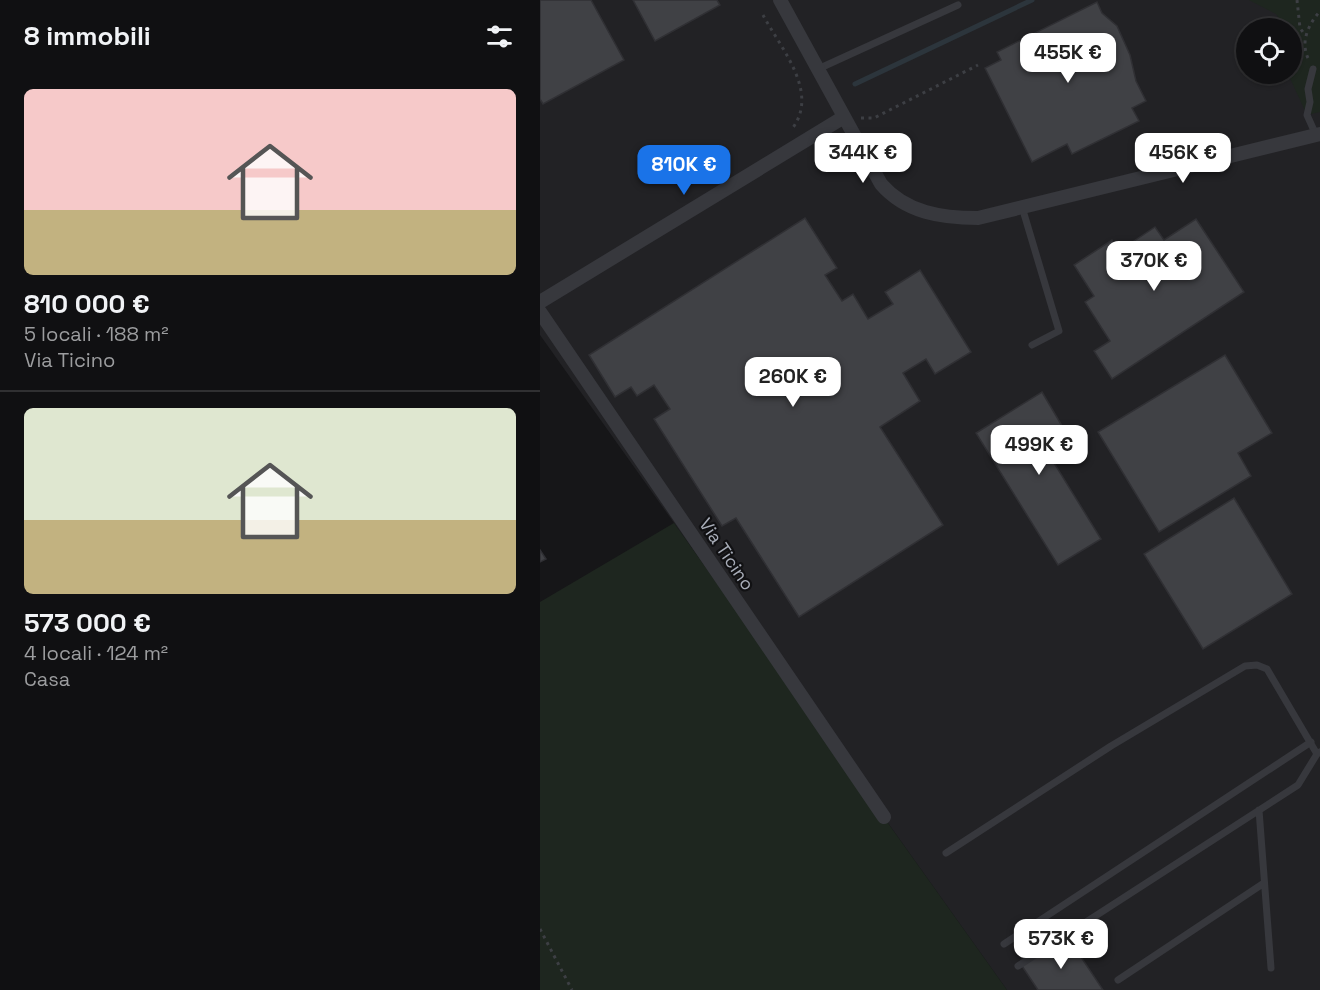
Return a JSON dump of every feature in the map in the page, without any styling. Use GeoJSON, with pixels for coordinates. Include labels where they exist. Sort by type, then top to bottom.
{"type":"FeatureCollection","features":[{"type":"Feature","properties":{"kind":"street"},"geometry":{"type":"LineString","coordinates":[[780,0],[881,184],[906,206],[930,213],[978,218],[1318,134]]}},
{"type":"Feature","properties":{"kind":"street"},"geometry":{"type":"LineString","coordinates":[[540,302],[844,117]]}},
{"type":"Feature","properties":{"kind":"street","name":"Via Ticino"},"geometry":{"type":"LineString","coordinates":[[540,312],[884,817]]}},
{"type":"Feature","properties":{"kind":"lane"},"geometry":{"type":"LineString","coordinates":[[818,69],[958,5]]}},
{"type":"Feature","properties":{"kind":"lane"},"geometry":{"type":"LineString","coordinates":[[1313,69],[1308,89],[1310,102],[1307,115],[1318,134]]}},
{"type":"Feature","properties":{"kind":"lane"},"geometry":{"type":"LineString","coordinates":[[1022,207],[1059,331],[1032,345]]}},
{"type":"Feature","properties":{"kind":"lane"},"geometry":{"type":"LineString","coordinates":[[946,853],[1111,746],[1245,666],[1257,664],[1267,669],[1318,753],[1320,765]]}},
{"type":"Feature","properties":{"kind":"lane"},"geometry":{"type":"LineString","coordinates":[[1005,944],[1311,742]]}},
{"type":"Feature","properties":{"kind":"lane"},"geometry":{"type":"LineString","coordinates":[[1018,966],[1298,785],[1318,753]]}},
{"type":"Feature","properties":{"kind":"lane"},"geometry":{"type":"LineString","coordinates":[[1259,810],[1271,968]]}},
{"type":"Feature","properties":{"kind":"lane"},"geometry":{"type":"LineString","coordinates":[[1118,980],[1264,883]]}},
{"type":"Feature","properties":{"kind":"path"},"geometry":{"type":"LineString","coordinates":[[1297,0],[1300,28],[1305,35]]}},
{"type":"Feature","properties":{"kind":"path"},"geometry":{"type":"LineString","coordinates":[[1313,69],[1306,53],[1305,35],[1311,22],[1320,11]]}},
{"type":"Feature","properties":{"kind":"path"},"geometry":{"type":"LineString","coordinates":[[763,15],[800,83],[802,111],[792,130]]}},
{"type":"Feature","properties":{"kind":"path"},"geometry":{"type":"LineString","coordinates":[[844,117],[874,118],[978,65]]}},
{"type":"Feature","properties":{"kind":"path"},"geometry":{"type":"LineString","coordinates":[[540,929],[572,990]]}},
{"type":"Feature","properties":{"kind":"shaded area"},"geometry":{"type":"Polygon","coordinates":[[[540,0],[1320,0],[1320,990],[1007,990],[540,335],[540,0]]]}},
{"type":"Feature","properties":{"kind":"shaded area"},"geometry":{"type":"Polygon","coordinates":[[[1249,0],[1320,0],[1320,112],[1307,115],[1293,84],[1302,84],[1302,18],[1279,18],[1276,14],[1249,0]]]}},
{"type":"Feature","properties":{"kind":"shaded area"},"geometry":{"type":"Polygon","coordinates":[[[674,523],[1007,990],[540,990],[540,602],[674,523]]]}},
{"type":"Feature","properties":{"kind":"building"},"geometry":{"type":"Polygon","coordinates":[[[540,0],[591,0],[624,60],[543,104],[540,99],[540,0]]]}},
{"type":"Feature","properties":{"kind":"building"},"geometry":{"type":"Polygon","coordinates":[[[633,0],[717,0],[720,5],[655,41],[633,0]]]}},
{"type":"Feature","properties":{"kind":"building"},"geometry":{"type":"Polygon","coordinates":[[[1097,2],[1102,13],[1117,26],[1130,55],[1136,81],[1146,101],[1132,108],[1139,121],[1072,154],[1067,144],[1032,162],[985,68],[1001,60],[997,52],[1097,2]]]}},
{"type":"Feature","properties":{"kind":"building"},"geometry":{"type":"Polygon","coordinates":[[[805,218],[837,268],[825,275],[842,301],[853,294],[868,319],[893,304],[885,292],[920,270],[971,352],[935,374],[926,359],[903,373],[920,401],[880,427],[943,525],[799,617],[736,518],[722,526],[654,419],[670,409],[654,385],[637,396],[631,387],[615,397],[589,355],[805,218]]]}},
{"type":"Feature","properties":{"kind":"building"},"geometry":{"type":"Polygon","coordinates":[[[1196,219],[1244,292],[1112,379],[1094,351],[1110,341],[1085,302],[1094,296],[1074,265],[1112,240],[1119,251],[1155,227],[1164,240],[1196,219]]]}},
{"type":"Feature","properties":{"kind":"building"},"geometry":{"type":"Polygon","coordinates":[[[1225,355],[1272,433],[1238,453],[1251,476],[1159,532],[1098,432],[1225,355]]]}},
{"type":"Feature","properties":{"kind":"building"},"geometry":{"type":"Polygon","coordinates":[[[1042,392],[1068,436],[1046,450],[1101,539],[1058,565],[976,433],[1042,392]]]}},
{"type":"Feature","properties":{"kind":"building"},"geometry":{"type":"Polygon","coordinates":[[[1234,498],[1292,594],[1203,649],[1144,554],[1234,498]]]}},
{"type":"Feature","properties":{"kind":"building"},"geometry":{"type":"Polygon","coordinates":[[[540,550],[546,559],[540,562],[540,550]]]}},
{"type":"Feature","properties":{"kind":"building"},"geometry":{"type":"Polygon","coordinates":[[[1067,936],[1103,990],[1038,990],[1022,966],[1067,936]]]}},
{"type":"Feature","properties":{"kind":"waterway"},"geometry":{"type":"LineString","coordinates":[[855,84],[1032,0]]}}]}
